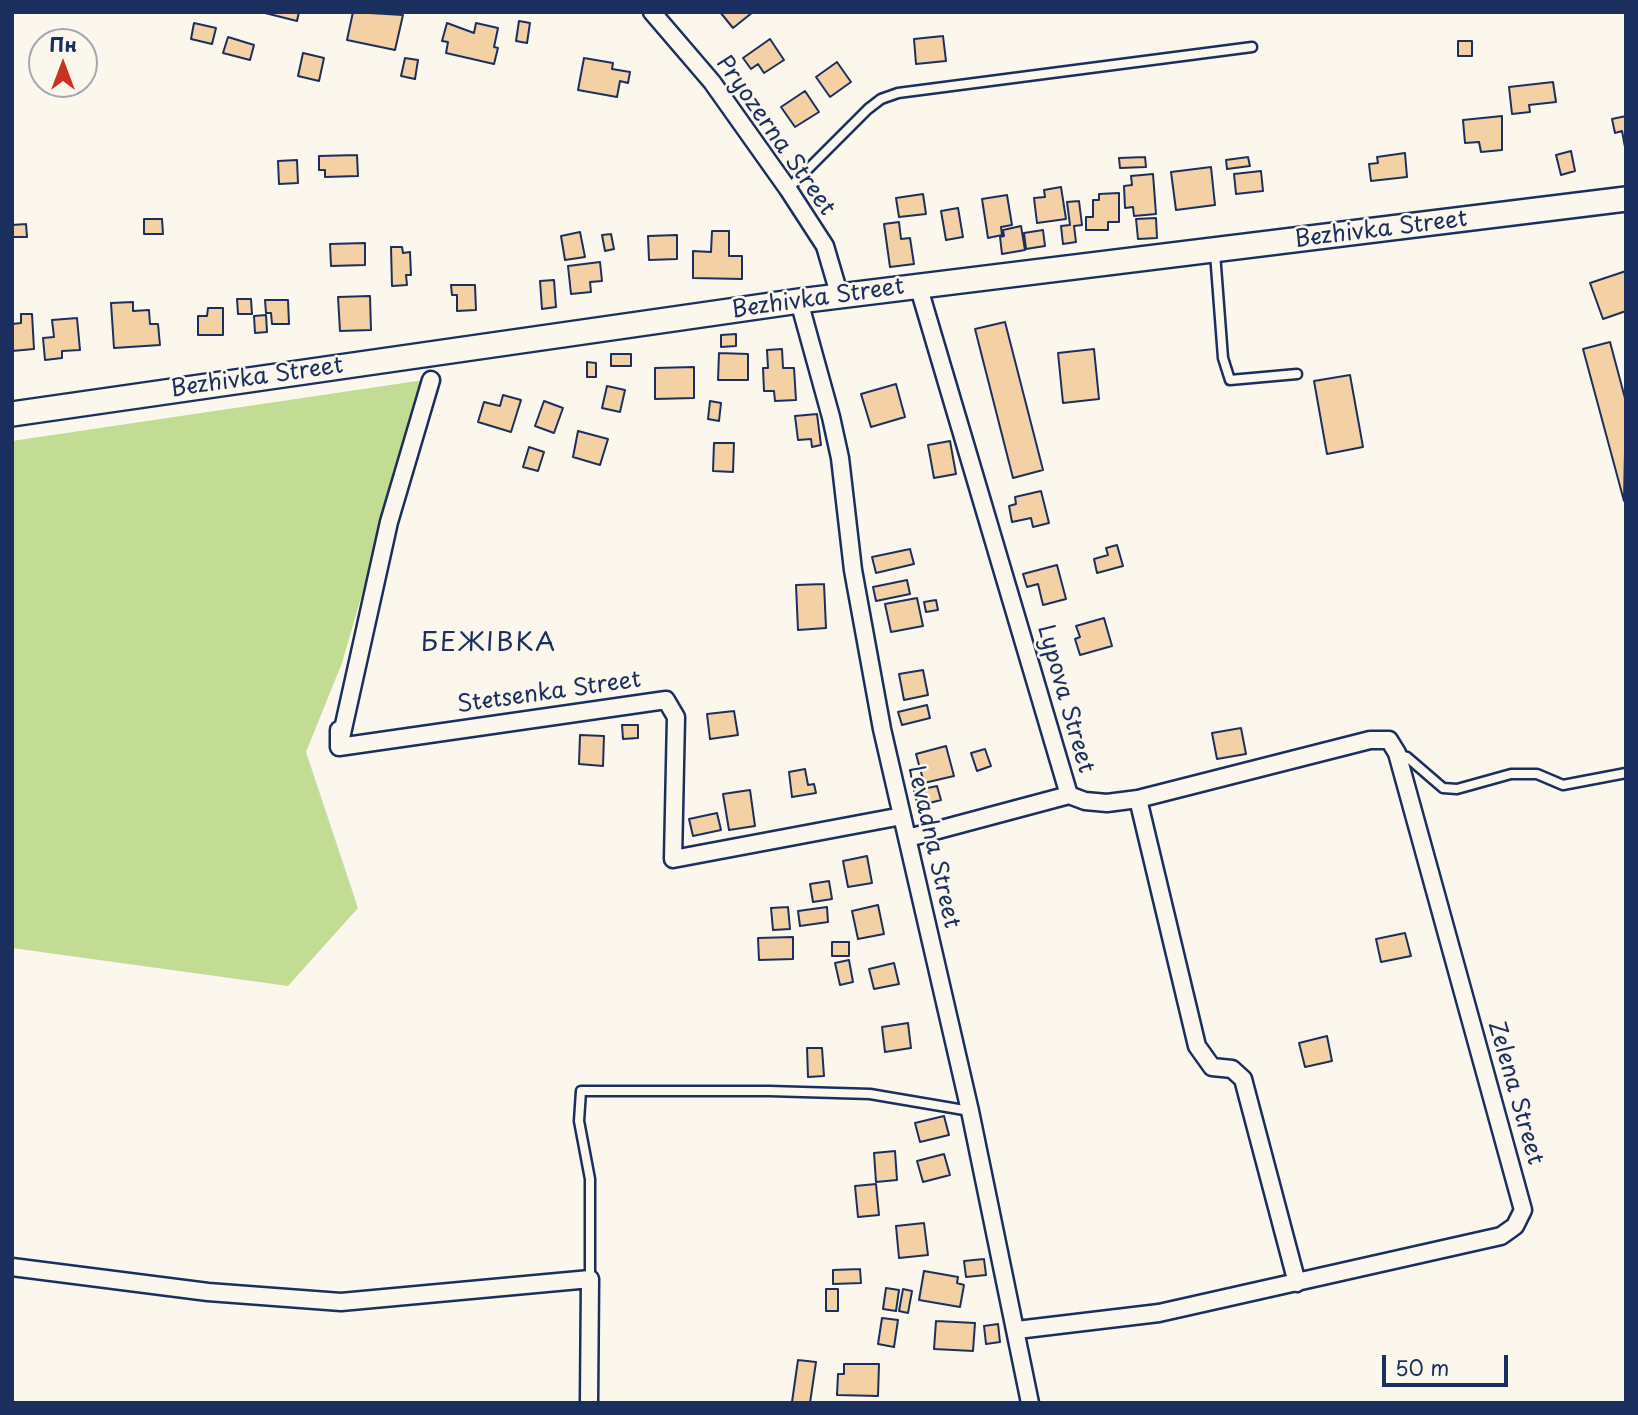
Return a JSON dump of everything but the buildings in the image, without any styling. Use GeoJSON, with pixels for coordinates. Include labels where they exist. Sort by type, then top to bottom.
{"type":"FeatureCollection","features":[{"type":"Feature","properties":{"kind":"main road","name":"Bezhivka Street"},"geometry":{"type":"LineString","coordinates":[[12,414],[918,285],[1626,199]]}},
{"type":"Feature","properties":{"kind":"street","name":"Pryozerna Street"},"geometry":{"type":"LineString","coordinates":[[652,12],[712,82],[788,189],[825,246],[840,297]]}},
{"type":"Feature","properties":{"kind":"street","name":"Lypova Street"},"geometry":{"type":"LineString","coordinates":[[918,285],[1069,795],[1085,801],[1107,803],[1138,799],[1380,738],[1389,740],[1397,753]]}},
{"type":"Feature","properties":{"kind":"street","name":"Levadna Street"},"geometry":{"type":"LineString","coordinates":[[799,301],[840,458],[867,649],[902,816],[970,1111],[1030,1403]]}},
{"type":"Feature","properties":{"kind":"street"},"geometry":{"type":"LineString","coordinates":[[338,747],[388,522],[431,380]]}},
{"type":"Feature","properties":{"kind":"street","name":"Stetsenka Street"},"geometry":{"type":"LineString","coordinates":[[338,747],[666,700],[676,717],[673,859],[902,816]]}},
{"type":"Feature","properties":{"kind":"street"},"geometry":{"type":"LineString","coordinates":[[338,747],[339,730]]}},
{"type":"Feature","properties":{"kind":"street","name":"Zelena Street"},"geometry":{"type":"LineString","coordinates":[[1017,1330],[1159,1313],[1501,1236],[1515,1226],[1523,1210],[1397,753]]}},
{"type":"Feature","properties":{"kind":"street"},"geometry":{"type":"LineString","coordinates":[[908,838],[1069,795]]}},
{"type":"Feature","properties":{"kind":"street"},"geometry":{"type":"LineString","coordinates":[[1138,799],[1197,1046],[1212,1067],[1231,1069],[1243,1079],[1297,1283]]}},
{"type":"Feature","properties":{"kind":"street"},"geometry":{"type":"LineString","coordinates":[[12,1267],[208,1292],[341,1302],[590,1279],[589,1403]]}},
{"type":"Feature","properties":{"kind":"lane"},"geometry":{"type":"LineString","coordinates":[[788,189],[868,108],[881,99],[898,93],[1252,47]]}},
{"type":"Feature","properties":{"kind":"lane"},"geometry":{"type":"LineString","coordinates":[[1215,250],[1223,358],[1230,380],[1297,374]]}},
{"type":"Feature","properties":{"kind":"lane"},"geometry":{"type":"LineString","coordinates":[[1397,753],[1407,757],[1443,788],[1457,789],[1511,774],[1536,774],[1563,785],[1626,773]]}},
{"type":"Feature","properties":{"kind":"lane"},"geometry":{"type":"LineString","coordinates":[[590,1279],[590,1179],[579,1121],[581,1091],[870,1094],[970,1111]]}},
{"type":"Feature","properties":{"kind":"green space"},"geometry":{"type":"Polygon","coordinates":[[[424,380],[342,663],[306,752],[358,908],[288,986],[12,948],[12,441],[424,380]]]}},
{"type":"Feature","properties":{"kind":"district","name":"БЕЖІВКА"},"geometry":{"type":"Point","coordinates":[489,644]}}]}
